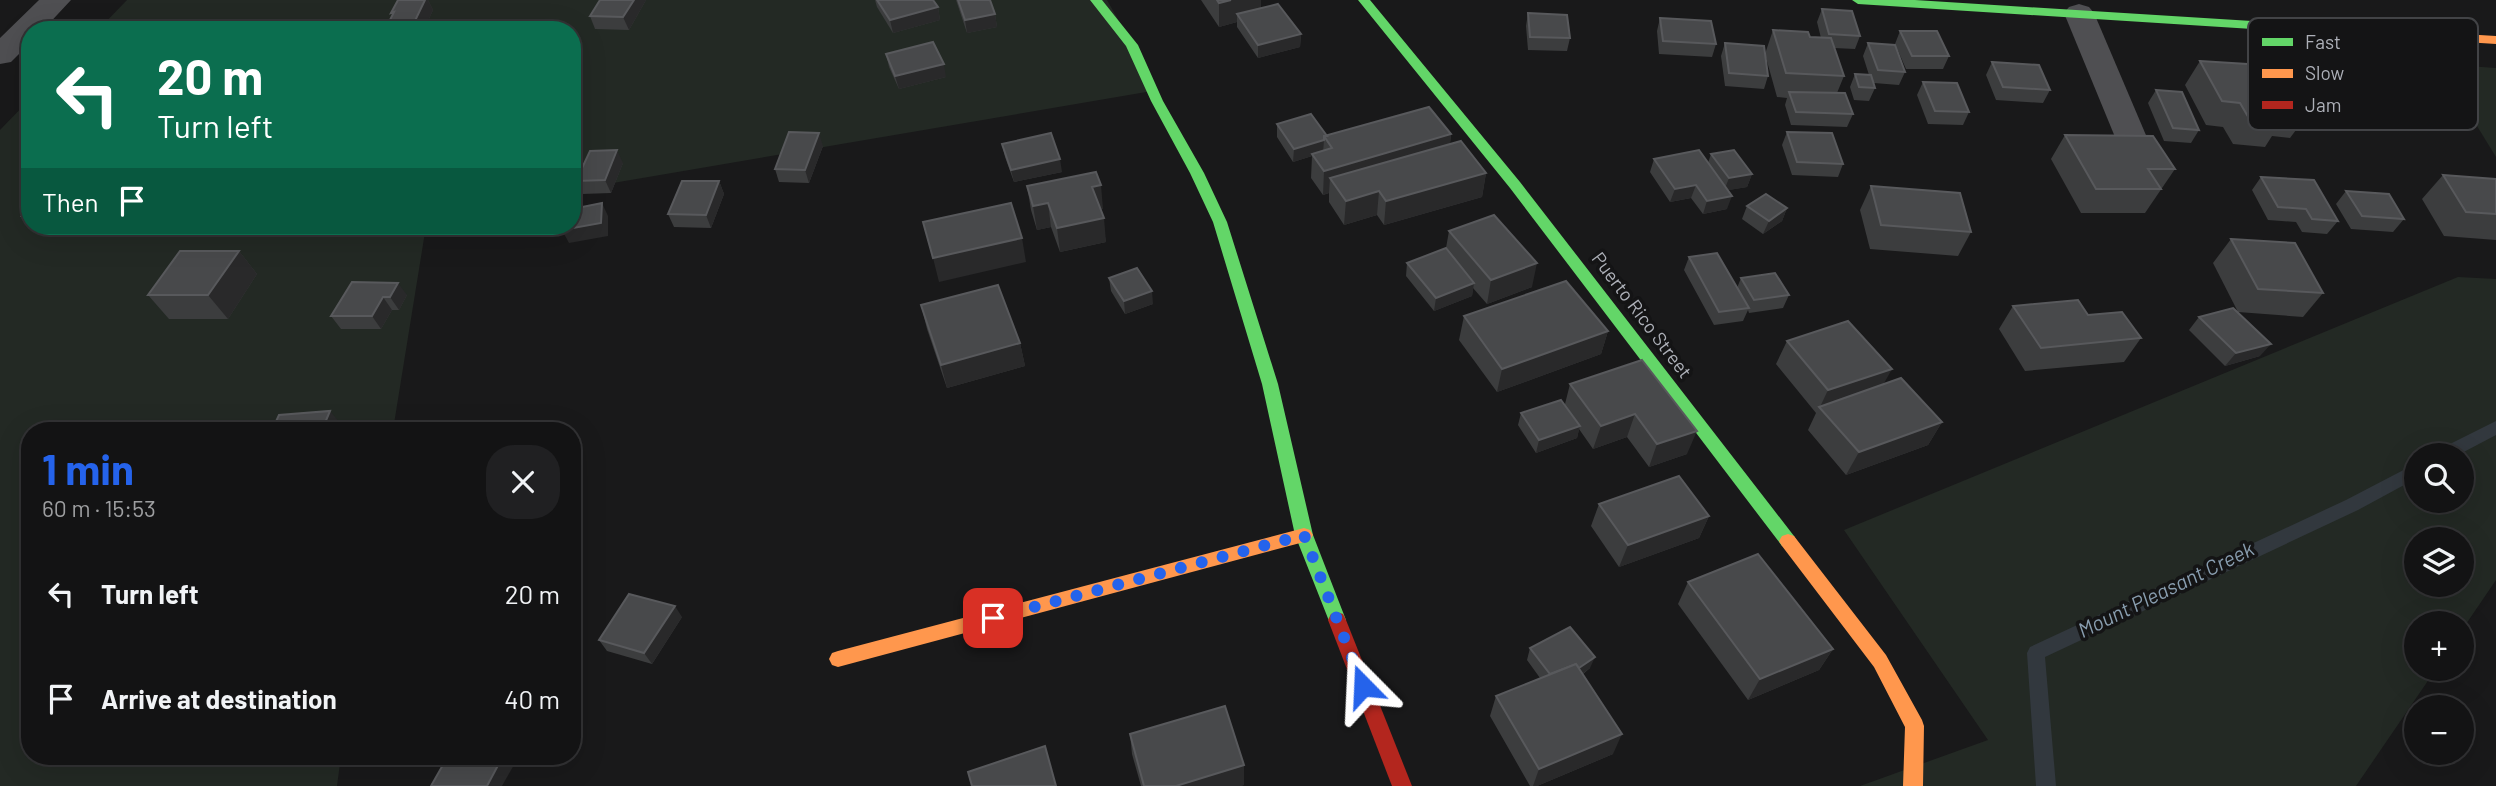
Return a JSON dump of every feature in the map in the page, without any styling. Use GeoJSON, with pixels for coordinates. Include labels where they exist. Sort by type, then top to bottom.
{"type":"FeatureCollection","features":[{"type":"Feature","properties":{"kind":"street"},"geometry":{"type":"LineString","coordinates":[[35,21],[56,0]]}},
{"type":"Feature","properties":{"kind":"street"},"geometry":{"type":"LineString","coordinates":[[1096,0],[1132,45],[1157,101],[1197,173],[1220,222],[1270,384],[1304,535],[1402,786]]}},
{"type":"Feature","properties":{"kind":"street","name":"Puerto Rico Street"},"geometry":{"type":"LineString","coordinates":[[1364,0],[1515,185],[1880,661],[1915,726],[1913,786]]}},
{"type":"Feature","properties":{"kind":"street"},"geometry":{"type":"LineString","coordinates":[[1858,0],[2248,24]]}},
{"type":"Feature","properties":{"kind":"street"},"geometry":{"type":"LineString","coordinates":[[2080,13],[2138,153]]}},
{"type":"Feature","properties":{"kind":"street"},"geometry":{"type":"LineString","coordinates":[[0,55],[21,34]]}},
{"type":"Feature","properties":{"kind":"street"},"geometry":{"type":"LineString","coordinates":[[2478,39],[2496,40]]}},
{"type":"Feature","properties":{"kind":"street"},"geometry":{"type":"LineString","coordinates":[[838,659],[1304,535]]}},
{"type":"Feature","properties":{"kind":"shaded area"},"geometry":{"type":"Polygon","coordinates":[[[127,0],[1107,0],[1158,90],[581,188],[581,21],[107,21],[127,0]]]}},
{"type":"Feature","properties":{"kind":"shaded area"},"geometry":{"type":"Polygon","coordinates":[[[2478,67],[2496,68],[2496,157],[2478,128],[2478,67]]]}},
{"type":"Feature","properties":{"kind":"shaded area"},"geometry":{"type":"Polygon","coordinates":[[[21,108],[21,235],[425,235],[394,422],[21,422],[21,765],[340,765],[337,786],[0,786],[0,130],[21,108]]]}},
{"type":"Feature","properties":{"kind":"shaded area"},"geometry":{"type":"Polygon","coordinates":[[[2458,277],[2496,279],[2496,580],[2474,612],[2404,611],[2404,681],[2428,681],[2418,695],[2404,695],[2404,716],[2356,786],[1860,786],[1988,740],[1844,530],[2458,277]]]}},
{"type":"Feature","properties":{"kind":"building"},"geometry":{"type":"Polygon","coordinates":[[[398,0],[425,0],[415,21],[390,21],[394,12],[391,13],[398,0]]]}},
{"type":"Feature","properties":{"kind":"building"},"geometry":{"type":"Polygon","coordinates":[[[600,0],[634,0],[623,17],[590,16],[600,0]]]}},
{"type":"Feature","properties":{"kind":"building"},"geometry":{"type":"Polygon","coordinates":[[[877,0],[933,0],[938,7],[890,20],[877,0]]]}},
{"type":"Feature","properties":{"kind":"building"},"geometry":{"type":"Polygon","coordinates":[[[958,0],[990,0],[995,14],[965,20],[958,0]]]}},
{"type":"Feature","properties":{"kind":"building"},"geometry":{"type":"Polygon","coordinates":[[[1278,4],[1301,34],[1258,45],[1237,14],[1278,4]]]}},
{"type":"Feature","properties":{"kind":"building"},"geometry":{"type":"Polygon","coordinates":[[[1822,9],[1852,11],[1860,36],[1829,34],[1822,9]]]}},
{"type":"Feature","properties":{"kind":"building"},"geometry":{"type":"Polygon","coordinates":[[[1528,13],[1567,15],[1570,38],[1530,37],[1528,13]]]}},
{"type":"Feature","properties":{"kind":"building"},"geometry":{"type":"Polygon","coordinates":[[[1660,18],[1711,21],[1716,44],[1663,41],[1660,18]]]}},
{"type":"Feature","properties":{"kind":"building"},"geometry":{"type":"Polygon","coordinates":[[[1773,30],[1808,32],[1810,37],[1831,38],[1844,76],[1786,73],[1773,30]]]}},
{"type":"Feature","properties":{"kind":"building"},"geometry":{"type":"Polygon","coordinates":[[[1900,31],[1937,31],[1949,56],[1912,56],[1900,31]]]}},
{"type":"Feature","properties":{"kind":"building"},"geometry":{"type":"Polygon","coordinates":[[[933,42],[944,64],[895,76],[886,54],[933,42]]]}},
{"type":"Feature","properties":{"kind":"building"},"geometry":{"type":"Polygon","coordinates":[[[1725,43],[1764,46],[1768,76],[1729,73],[1725,43]]]}},
{"type":"Feature","properties":{"kind":"building"},"geometry":{"type":"Polygon","coordinates":[[[1868,43],[1895,45],[1905,72],[1878,70],[1868,43]]]}},
{"type":"Feature","properties":{"kind":"building"},"geometry":{"type":"Polygon","coordinates":[[[2200,61],[2248,64],[2248,117],[2240,103],[2222,101],[2200,61]]]}},
{"type":"Feature","properties":{"kind":"building"},"geometry":{"type":"Polygon","coordinates":[[[1992,62],[2039,65],[2050,90],[2003,87],[1992,62]]]}},
{"type":"Feature","properties":{"kind":"building"},"geometry":{"type":"Polygon","coordinates":[[[1855,74],[1871,75],[1875,88],[1859,87],[1855,74]]]}},
{"type":"Feature","properties":{"kind":"building"},"geometry":{"type":"Polygon","coordinates":[[[1923,82],[1957,83],[1969,112],[1935,111],[1923,82]]]}},
{"type":"Feature","properties":{"kind":"building"},"geometry":{"type":"Polygon","coordinates":[[[2156,90],[2182,92],[2199,130],[2173,128],[2156,90]]]}},
{"type":"Feature","properties":{"kind":"building"},"geometry":{"type":"Polygon","coordinates":[[[1789,92],[1845,93],[1853,114],[1796,112],[1789,92]]]}},
{"type":"Feature","properties":{"kind":"building"},"geometry":{"type":"Polygon","coordinates":[[[1429,107],[1451,134],[1324,171],[1312,154],[1332,148],[1324,136],[1429,107]]]}},
{"type":"Feature","properties":{"kind":"building"},"geometry":{"type":"Polygon","coordinates":[[[1311,114],[1327,136],[1324,136],[1324,140],[1294,149],[1277,124],[1311,114]]]}},
{"type":"Feature","properties":{"kind":"building"},"geometry":{"type":"Polygon","coordinates":[[[789,132],[819,133],[805,170],[775,169],[789,132]]]}},
{"type":"Feature","properties":{"kind":"building"},"geometry":{"type":"Polygon","coordinates":[[[1787,132],[1832,133],[1843,164],[1797,162],[1787,132]]]}},
{"type":"Feature","properties":{"kind":"building"},"geometry":{"type":"Polygon","coordinates":[[[1051,133],[1060,159],[1011,170],[1002,144],[1051,133]]]}},
{"type":"Feature","properties":{"kind":"building"},"geometry":{"type":"Polygon","coordinates":[[[2065,135],[2153,136],[2175,169],[2148,169],[2161,189],[2096,189],[2065,135]]]}},
{"type":"Feature","properties":{"kind":"building"},"geometry":{"type":"Polygon","coordinates":[[[1461,141],[1486,173],[1386,201],[1379,191],[1346,201],[1330,178],[1461,141]]]}},
{"type":"Feature","properties":{"kind":"building"},"geometry":{"type":"Polygon","coordinates":[[[617,150],[605,180],[581,181],[581,170],[590,151],[617,150]]]}},
{"type":"Feature","properties":{"kind":"building"},"geometry":{"type":"Polygon","coordinates":[[[1699,150],[1732,196],[1707,201],[1696,185],[1675,189],[1654,159],[1699,150]]]}},
{"type":"Feature","properties":{"kind":"building"},"geometry":{"type":"Polygon","coordinates":[[[1734,150],[1752,174],[1729,178],[1711,154],[1734,150]]]}},
{"type":"Feature","properties":{"kind":"building"},"geometry":{"type":"Polygon","coordinates":[[[1096,172],[1101,185],[1092,187],[1104,218],[1057,228],[1048,203],[1033,206],[1027,186],[1096,172]]]}},
{"type":"Feature","properties":{"kind":"building"},"geometry":{"type":"Polygon","coordinates":[[[2443,175],[2496,179],[2496,214],[2466,212],[2443,175]]]}},
{"type":"Feature","properties":{"kind":"building"},"geometry":{"type":"Polygon","coordinates":[[[2261,177],[2314,180],[2338,221],[2312,219],[2306,209],[2278,207],[2261,177]]]}},
{"type":"Feature","properties":{"kind":"building"},"geometry":{"type":"Polygon","coordinates":[[[682,181],[719,181],[706,215],[668,214],[682,181]]]}},
{"type":"Feature","properties":{"kind":"building"},"geometry":{"type":"Polygon","coordinates":[[[1871,186],[1960,193],[1971,232],[1881,225],[1871,186]]]}},
{"type":"Feature","properties":{"kind":"building"},"geometry":{"type":"Polygon","coordinates":[[[2346,191],[2389,194],[2404,219],[2362,216],[2346,191]]]}},
{"type":"Feature","properties":{"kind":"building"},"geometry":{"type":"Polygon","coordinates":[[[1766,194],[1787,208],[1769,221],[1747,206],[1766,194]]]}},
{"type":"Feature","properties":{"kind":"building"},"geometry":{"type":"Polygon","coordinates":[[[602,203],[601,223],[581,227],[581,207],[602,203]]]}},
{"type":"Feature","properties":{"kind":"building"},"geometry":{"type":"Polygon","coordinates":[[[1011,203],[1022,238],[933,258],[923,222],[1011,203]]]}},
{"type":"Feature","properties":{"kind":"building"},"geometry":{"type":"Polygon","coordinates":[[[1494,215],[1537,263],[1491,280],[1449,231],[1494,215]]]}},
{"type":"Feature","properties":{"kind":"building"},"geometry":{"type":"Polygon","coordinates":[[[2231,239],[2295,243],[2323,293],[2258,289],[2231,239]]]}},
{"type":"Feature","properties":{"kind":"building"},"geometry":{"type":"Polygon","coordinates":[[[1446,248],[1474,283],[1436,298],[1407,263],[1446,248]]]}},
{"type":"Feature","properties":{"kind":"building"},"geometry":{"type":"Polygon","coordinates":[[[180,251],[239,251],[208,295],[148,295],[180,251]]]}},
{"type":"Feature","properties":{"kind":"building"},"geometry":{"type":"Polygon","coordinates":[[[1717,253],[1749,308],[1719,312],[1689,257],[1717,253]]]}},
{"type":"Feature","properties":{"kind":"building"},"geometry":{"type":"Polygon","coordinates":[[[1137,268],[1152,291],[1124,301],[1109,278],[1137,268]]]}},
{"type":"Feature","properties":{"kind":"building"},"geometry":{"type":"Polygon","coordinates":[[[1775,273],[1789,295],[1754,300],[1741,278],[1775,273]]]}},
{"type":"Feature","properties":{"kind":"building"},"geometry":{"type":"Polygon","coordinates":[[[1566,281],[1608,331],[1502,369],[1464,316],[1566,281]]]}},
{"type":"Feature","properties":{"kind":"building"},"geometry":{"type":"Polygon","coordinates":[[[352,282],[398,283],[390,297],[383,297],[372,316],[331,316],[352,282]]]}},
{"type":"Feature","properties":{"kind":"building"},"geometry":{"type":"Polygon","coordinates":[[[998,285],[1020,343],[941,365],[921,305],[998,285]]]}},
{"type":"Feature","properties":{"kind":"building"},"geometry":{"type":"Polygon","coordinates":[[[2078,300],[2088,315],[2122,312],[2141,338],[2041,348],[2013,306],[2078,300]]]}},
{"type":"Feature","properties":{"kind":"building"},"geometry":{"type":"Polygon","coordinates":[[[2233,308],[2271,344],[2236,353],[2199,317],[2233,308]]]}},
{"type":"Feature","properties":{"kind":"building"},"geometry":{"type":"Polygon","coordinates":[[[1848,321],[1892,369],[1828,390],[1787,341],[1848,321]]]}},
{"type":"Feature","properties":{"kind":"building"},"geometry":{"type":"Polygon","coordinates":[[[1642,360],[1697,431],[1657,444],[1635,414],[1601,426],[1570,384],[1642,360]]]}},
{"type":"Feature","properties":{"kind":"building"},"geometry":{"type":"Polygon","coordinates":[[[1901,378],[1942,422],[1859,452],[1819,407],[1901,378]]]}},
{"type":"Feature","properties":{"kind":"building"},"geometry":{"type":"Polygon","coordinates":[[[1561,400],[1580,426],[1539,440],[1521,413],[1561,400]]]}},
{"type":"Feature","properties":{"kind":"building"},"geometry":{"type":"Polygon","coordinates":[[[330,411],[325,422],[276,422],[279,415],[330,411]]]}},
{"type":"Feature","properties":{"kind":"building"},"geometry":{"type":"Polygon","coordinates":[[[1679,476],[1709,516],[1628,545],[1599,504],[1679,476]]]}},
{"type":"Feature","properties":{"kind":"building"},"geometry":{"type":"Polygon","coordinates":[[[1758,554],[1833,649],[1760,679],[1688,582],[1758,554]]]}},
{"type":"Feature","properties":{"kind":"building"},"geometry":{"type":"Polygon","coordinates":[[[629,594],[675,606],[644,653],[599,640],[629,594]]]}},
{"type":"Feature","properties":{"kind":"building"},"geometry":{"type":"Polygon","coordinates":[[[1570,627],[1595,657],[1579,668],[1576,664],[1550,674],[1530,648],[1570,627]]]}},
{"type":"Feature","properties":{"kind":"building"},"geometry":{"type":"Polygon","coordinates":[[[1576,664],[1622,734],[1539,769],[1496,696],[1576,664]]]}},
{"type":"Feature","properties":{"kind":"building"},"geometry":{"type":"Polygon","coordinates":[[[1225,706],[1244,765],[1176,786],[1144,786],[1130,734],[1225,706]]]}},
{"type":"Feature","properties":{"kind":"building"},"geometry":{"type":"Polygon","coordinates":[[[1045,746],[1056,786],[972,786],[968,772],[1045,746]]]}},
{"type":"Feature","properties":{"kind":"building"},"geometry":{"type":"Polygon","coordinates":[[[443,765],[498,765],[487,786],[431,786],[443,765]]]}},
{"type":"Feature","properties":{"kind":"waterway","name":"Mount Pleasant Creek"},"geometry":{"type":"LineString","coordinates":[[2466,443],[2496,427]]}},
{"type":"Feature","properties":{"kind":"waterway","name":"Mount Pleasant Creek"},"geometry":{"type":"LineString","coordinates":[[2046,786],[2036,653],[2352,505],[2404,477]]}},
{"type":"Feature","properties":{"kind":"traffic: fast"},"geometry":{"type":"LineString","coordinates":[[1096,0],[1132,45],[1157,101],[1197,173],[1220,222],[1270,384],[1304,535],[1337,620]]}},
{"type":"Feature","properties":{"kind":"traffic: fast"},"geometry":{"type":"LineString","coordinates":[[1364,0],[1515,185],[1788,541]]}},
{"type":"Feature","properties":{"kind":"traffic: fast"},"geometry":{"type":"LineString","coordinates":[[1858,0],[2248,25]]}},
{"type":"Feature","properties":{"kind":"traffic: slow"},"geometry":{"type":"LineString","coordinates":[[2478,39],[2496,40]]}},
{"type":"Feature","properties":{"kind":"traffic: slow"},"geometry":{"type":"LineString","coordinates":[[838,659],[1304,535]]}},
{"type":"Feature","properties":{"kind":"traffic: slow"},"geometry":{"type":"LineString","coordinates":[[1788,541],[1880,661],[1915,726],[1913,786]]}},
{"type":"Feature","properties":{"kind":"traffic: jam"},"geometry":{"type":"LineString","coordinates":[[1337,620],[1402,786]]}},
{"type":"Feature","properties":{"kind":"route"},"geometry":{"type":"LineString","coordinates":[[993,618],[1304,535],[1363,686]]}}]}
